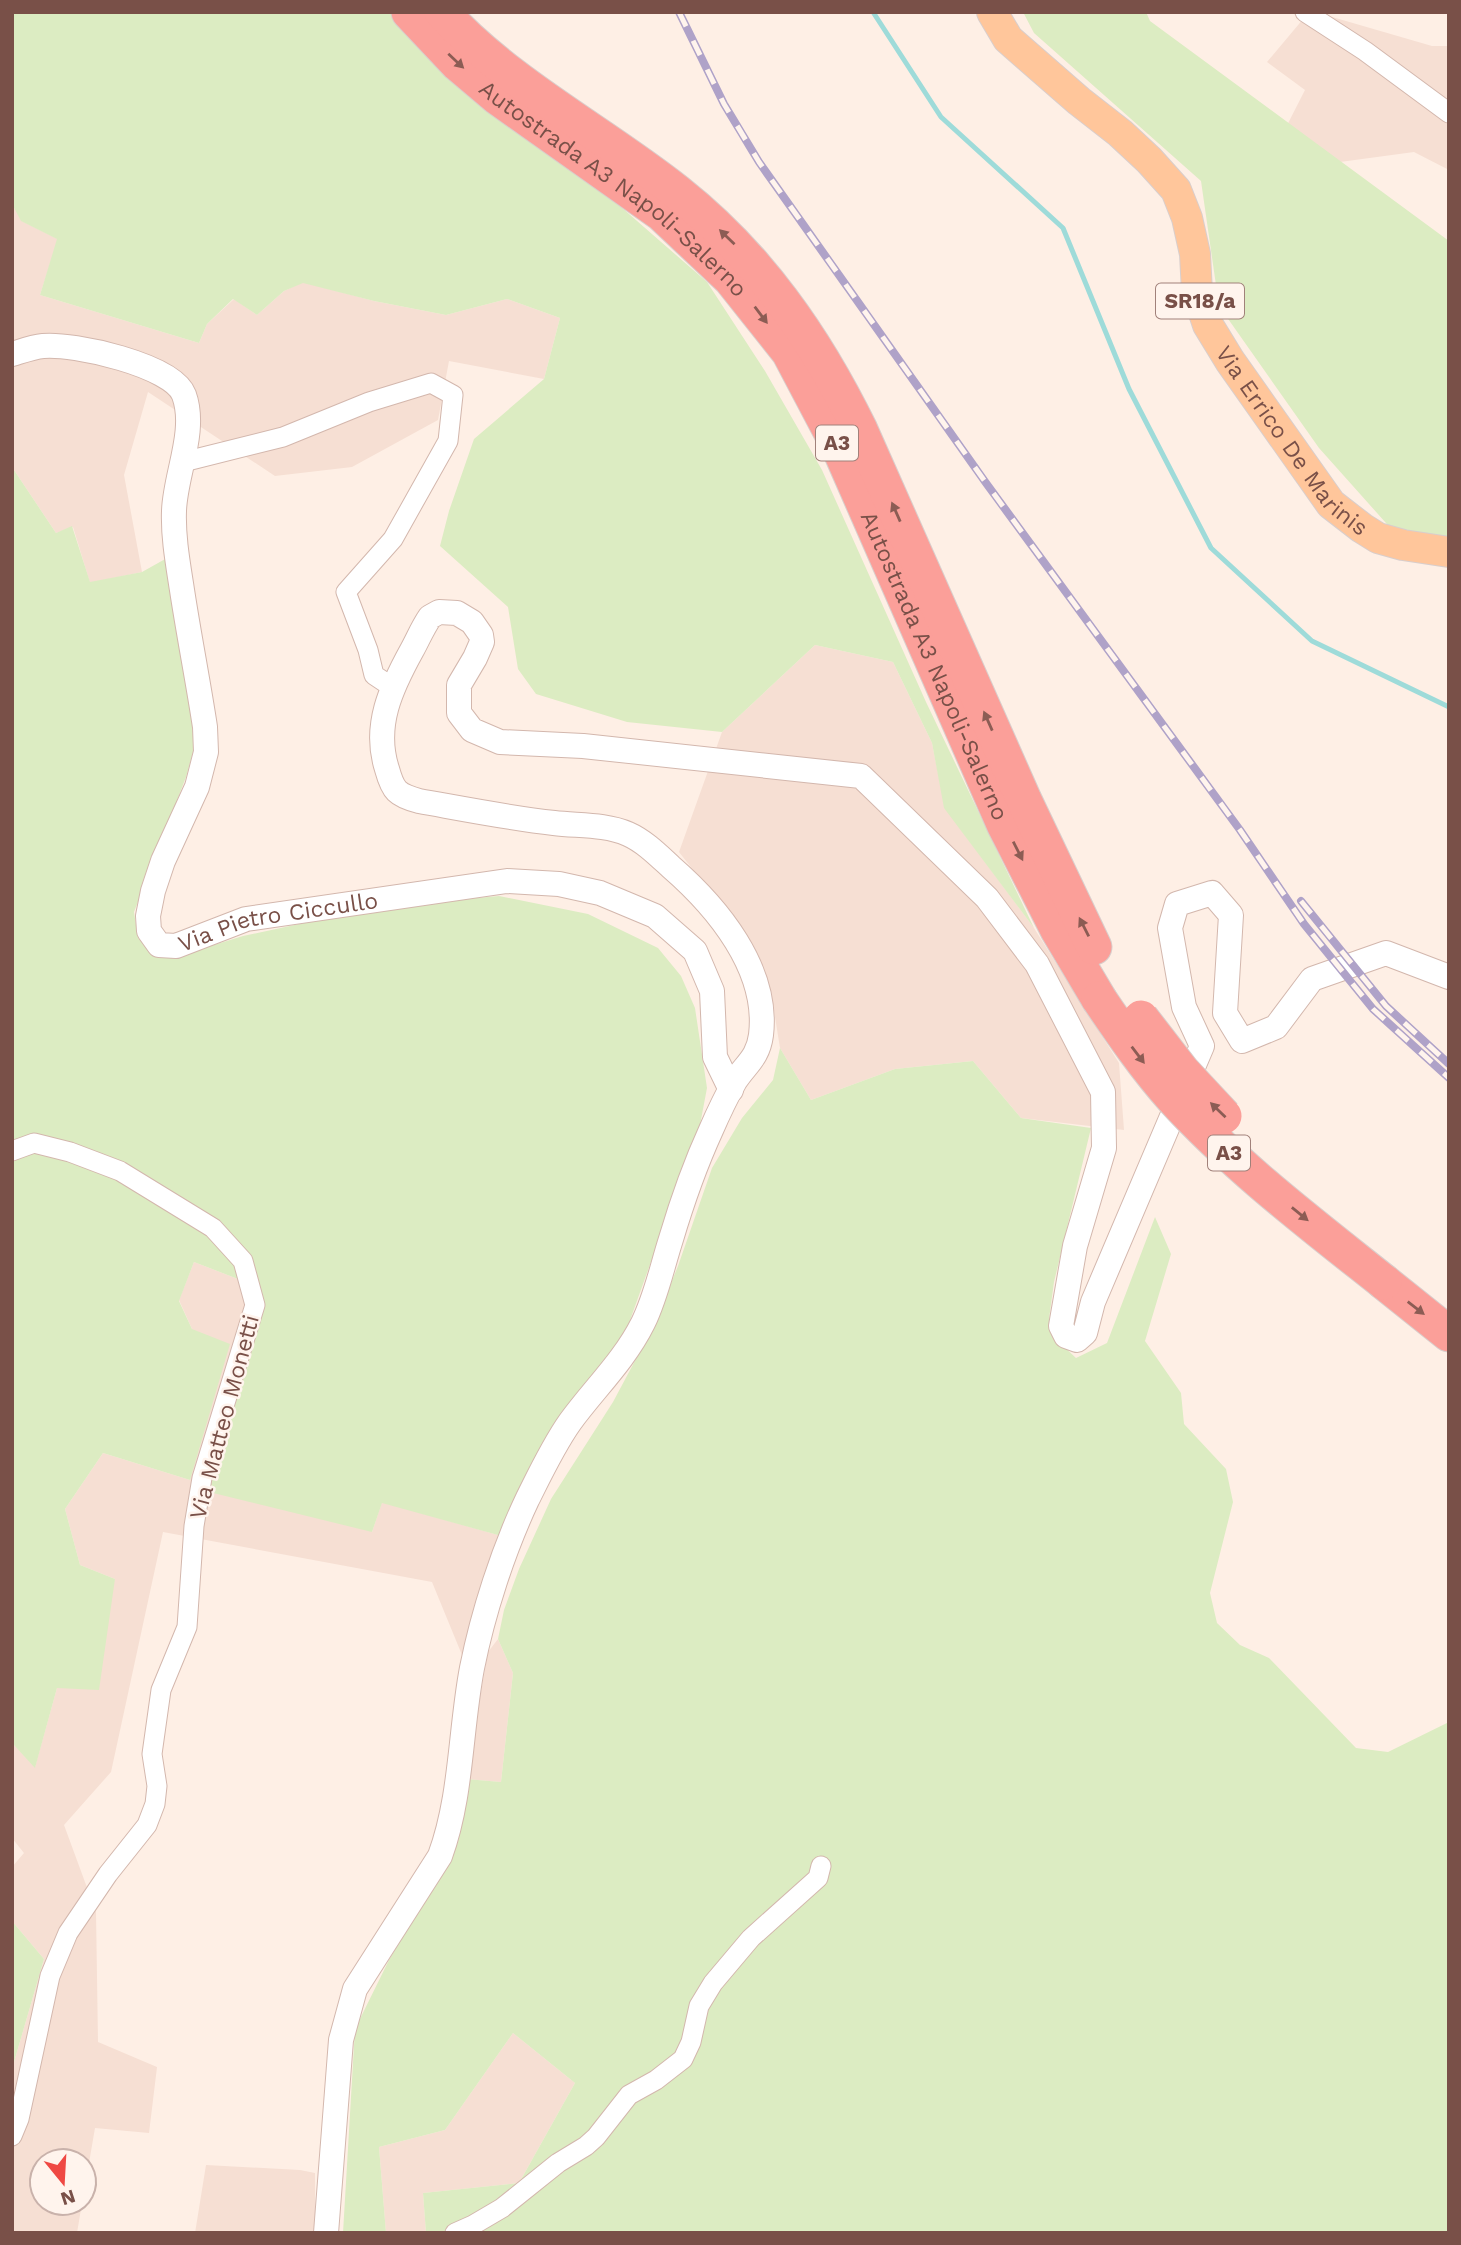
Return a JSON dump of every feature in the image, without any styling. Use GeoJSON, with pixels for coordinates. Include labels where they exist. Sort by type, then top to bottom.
{"type":"FeatureCollection","features":[{"type":"Feature","properties":{"kind":"highway","name":"Autostrada A3 Napoli-Salerno"},"geometry":{"type":"LineString","coordinates":[[409,12],[458,64],[497,97],[662,214],[731,279],[789,352],[838,445],[1004,824],[1058,930],[1109,992],[1159,1043],[1207,1100],[1392,1274],[1449,1334]]}},
{"type":"Feature","properties":{"kind":"highway","name":"Autostrada A3 Napoli-Salerno"},"geometry":{"type":"LineString","coordinates":[[442,12],[462,34],[507,72],[680,194],[752,262],[796,317],[839,386],[860,429],[1083,928],[1109,992]]}},
{"type":"Feature","properties":{"kind":"highway","name":"Autostrada A3 Napoli-Salerno"},"geometry":{"type":"LineString","coordinates":[[1392,1274],[1449,1303]]}},
{"type":"Feature","properties":{"kind":"main road","name":"Via Errico De Marinis"},"geometry":{"type":"LineString","coordinates":[[992,12],[1008,39],[1130,142],[1176,190],[1187,218],[1195,254],[1197,292],[1208,325],[1230,362],[1331,504],[1378,538],[1449,552]]}},
{"type":"Feature","properties":{"kind":"street"},"geometry":{"type":"LineString","coordinates":[[1305,12],[1365,51],[1449,113]]}},
{"type":"Feature","properties":{"kind":"street","name":"Via Pietro Ciccullo"},"geometry":{"type":"LineString","coordinates":[[12,354],[43,346],[93,350],[149,369],[173,382],[179,386],[186,401],[188,426],[174,510],[176,545],[205,727],[206,752],[197,787],[168,850],[153,891],[148,916],[149,931],[153,939],[166,947],[176,946],[246,919],[507,881],[559,884],[600,893],[655,916],[695,951],[712,991],[715,1057],[731,1090]]}},
{"type":"Feature","properties":{"kind":"street"},"geometry":{"type":"LineString","coordinates":[[183,462],[283,437],[369,402],[431,383],[453,395],[448,441],[393,539],[346,592],[368,650],[374,675],[392,687]]}},
{"type":"Feature","properties":{"kind":"street"},"geometry":{"type":"LineString","coordinates":[[326,2233],[341,2040],[348,2011],[355,1989],[440,1856],[447,1837],[472,1669],[480,1634],[509,1545],[527,1501],[556,1444],[570,1422],[604,1382],[643,1324],[701,1153],[731,1090],[758,1051],[762,1025],[760,1000],[739,943],[725,922],[680,875],[641,842],[628,834],[599,827],[552,823],[404,797],[395,790],[389,777],[382,745],[383,721],[392,687],[430,617],[439,612],[457,613],[477,628],[482,642],[459,685],[460,713],[472,730],[500,742],[583,746],[860,776],[987,898],[1037,964],[1103,1092],[1104,1148],[1075,1246],[1061,1326],[1066,1336],[1077,1340],[1085,1333],[1099,1289],[1202,1046],[1184,1007],[1170,928],[1177,904],[1212,892],[1231,915],[1225,1013],[1242,1041],[1276,1027],[1312,979],[1386,953],[1449,977]]}},
{"type":"Feature","properties":{"kind":"street","name":"Via Matteo Monetti"},"geometry":{"type":"LineString","coordinates":[[12,1151],[34,1143],[70,1152],[120,1171],[213,1228],[243,1261],[255,1305],[202,1478],[194,1526],[187,1627],[161,1690],[152,1754],[157,1786],[155,1804],[147,1825],[108,1874],[68,1934],[50,1976],[14,2125]]}},
{"type":"Feature","properties":{"kind":"street"},"geometry":{"type":"LineString","coordinates":[[455,2233],[502,2208],[558,2163],[586,2146],[629,2095],[656,2080],[683,2059],[691,2042],[699,2006],[713,1983],[758,1930],[818,1878],[821,1866]]}},
{"type":"Feature","properties":{"kind":"shaded area"},"geometry":{"type":"Polygon","coordinates":[[[1309,12],[1432,46],[1449,46],[1449,170],[1414,152],[1303,167],[1279,141],[1305,90],[1267,62],[1309,12]]]}},
{"type":"Feature","properties":{"kind":"shaded area"},"geometry":{"type":"Polygon","coordinates":[[[12,204],[22,221],[58,239],[40,295],[199,343],[207,324],[234,299],[257,315],[284,291],[303,282],[374,301],[446,315],[507,299],[560,318],[544,379],[449,361],[438,420],[352,467],[275,476],[148,392],[124,475],[142,572],[90,583],[73,527],[56,533],[12,467],[12,204]]]}},
{"type":"Feature","properties":{"kind":"shaded area"},"geometry":{"type":"Polygon","coordinates":[[[815,645],[893,662],[932,743],[945,808],[1034,928],[1119,1063],[1124,1130],[1021,1118],[973,1061],[895,1069],[811,1100],[780,1048],[771,992],[728,914],[679,852],[722,732],[815,645]]]}},
{"type":"Feature","properties":{"kind":"shaded area"},"geometry":{"type":"Polygon","coordinates":[[[194,1262],[261,1288],[372,1532],[382,1502],[505,1537],[462,1655],[432,1582],[163,1532],[111,1772],[64,1825],[96,1912],[98,2042],[157,2067],[149,2133],[95,2128],[92,2147],[28,2147],[28,2217],[80,2217],[77,2233],[12,2233],[12,2069],[44,1959],[12,1921],[12,1867],[24,1853],[12,1838],[12,1743],[35,1767],[57,1688],[115,1579],[80,1565],[65,1509],[103,1453],[190,1480],[192,1329],[179,1300],[194,1262]]]}},
{"type":"Feature","properties":{"kind":"shaded area"},"geometry":{"type":"Polygon","coordinates":[[[498,1639],[513,1673],[501,1782],[466,1779],[488,1652],[498,1639]]]}},
{"type":"Feature","properties":{"kind":"shaded area"},"geometry":{"type":"Polygon","coordinates":[[[513,2033],[575,2083],[519,2183],[423,2193],[426,2233],[386,2233],[379,2147],[445,2130],[513,2033]]]}},
{"type":"Feature","properties":{"kind":"shaded area"},"geometry":{"type":"Polygon","coordinates":[[[206,2165],[315,2173],[315,2233],[195,2233],[206,2165]]]}},
{"type":"Feature","properties":{"kind":"green space"},"geometry":{"type":"Polygon","coordinates":[[[12,12],[392,12],[492,109],[621,207],[707,282],[765,371],[822,470],[926,702],[1034,928],[944,808],[932,743],[893,662],[815,645],[722,732],[627,722],[536,694],[518,669],[508,607],[440,546],[474,439],[544,379],[560,318],[507,299],[446,315],[303,283],[284,291],[257,315],[233,299],[207,324],[199,343],[40,295],[57,239],[21,221],[12,204],[12,12]]]}},
{"type":"Feature","properties":{"kind":"green space"},"geometry":{"type":"Polygon","coordinates":[[[1023,12],[1146,12],[1150,21],[1449,241],[1449,541],[1394,532],[1319,448],[1219,306],[1201,181],[1034,33],[1023,12]]]}},
{"type":"Feature","properties":{"kind":"green space"},"geometry":{"type":"Polygon","coordinates":[[[12,467],[56,533],[72,526],[90,582],[142,572],[167,558],[188,677],[195,745],[186,777],[134,912],[138,938],[153,954],[175,957],[243,936],[378,907],[499,896],[588,914],[658,948],[681,976],[695,1008],[707,1088],[700,1125],[624,1337],[505,1537],[382,1503],[372,1532],[209,1492],[261,1288],[194,1262],[179,1301],[192,1329],[230,1344],[190,1480],[103,1453],[65,1509],[80,1565],[115,1579],[99,1690],[57,1688],[35,1768],[12,1743],[12,467]]]}},
{"type":"Feature","properties":{"kind":"green space"},"geometry":{"type":"Polygon","coordinates":[[[780,1048],[811,1100],[895,1069],[973,1061],[1021,1118],[1091,1128],[1054,1282],[1049,1319],[1061,1344],[1076,1358],[1107,1343],[1155,1217],[1171,1254],[1145,1341],[1181,1393],[1184,1424],[1226,1469],[1233,1502],[1210,1593],[1217,1623],[1240,1645],[1269,1658],[1356,1748],[1388,1752],[1449,1722],[1449,2233],[426,2233],[423,2193],[519,2183],[575,2083],[513,2033],[445,2130],[379,2147],[386,2233],[343,2233],[355,2029],[389,1960],[458,1842],[466,1779],[501,1782],[513,1673],[498,1639],[504,1610],[519,1569],[551,1499],[613,1402],[653,1327],[678,1266],[712,1168],[742,1118],[773,1080],[780,1048]]]}},
{"type":"Feature","properties":{"kind":"green space"},"geometry":{"type":"Polygon","coordinates":[[[12,1921],[44,1959],[12,2069],[12,1921]]]}},
{"type":"Feature","properties":{"kind":"waterway"},"geometry":{"type":"LineString","coordinates":[[873,12],[941,117],[1063,228],[1129,389],[1211,548],[1312,641],[1449,707]]}},
{"type":"Feature","properties":{"kind":"railway"},"geometry":{"type":"LineString","coordinates":[[679,12],[724,104],[759,162],[986,483],[1240,830],[1304,924],[1373,1009],[1449,1078]]}},
{"type":"Feature","properties":{"kind":"railway"},"geometry":{"type":"LineString","coordinates":[[1301,901],[1386,1006],[1449,1064]]}}]}
